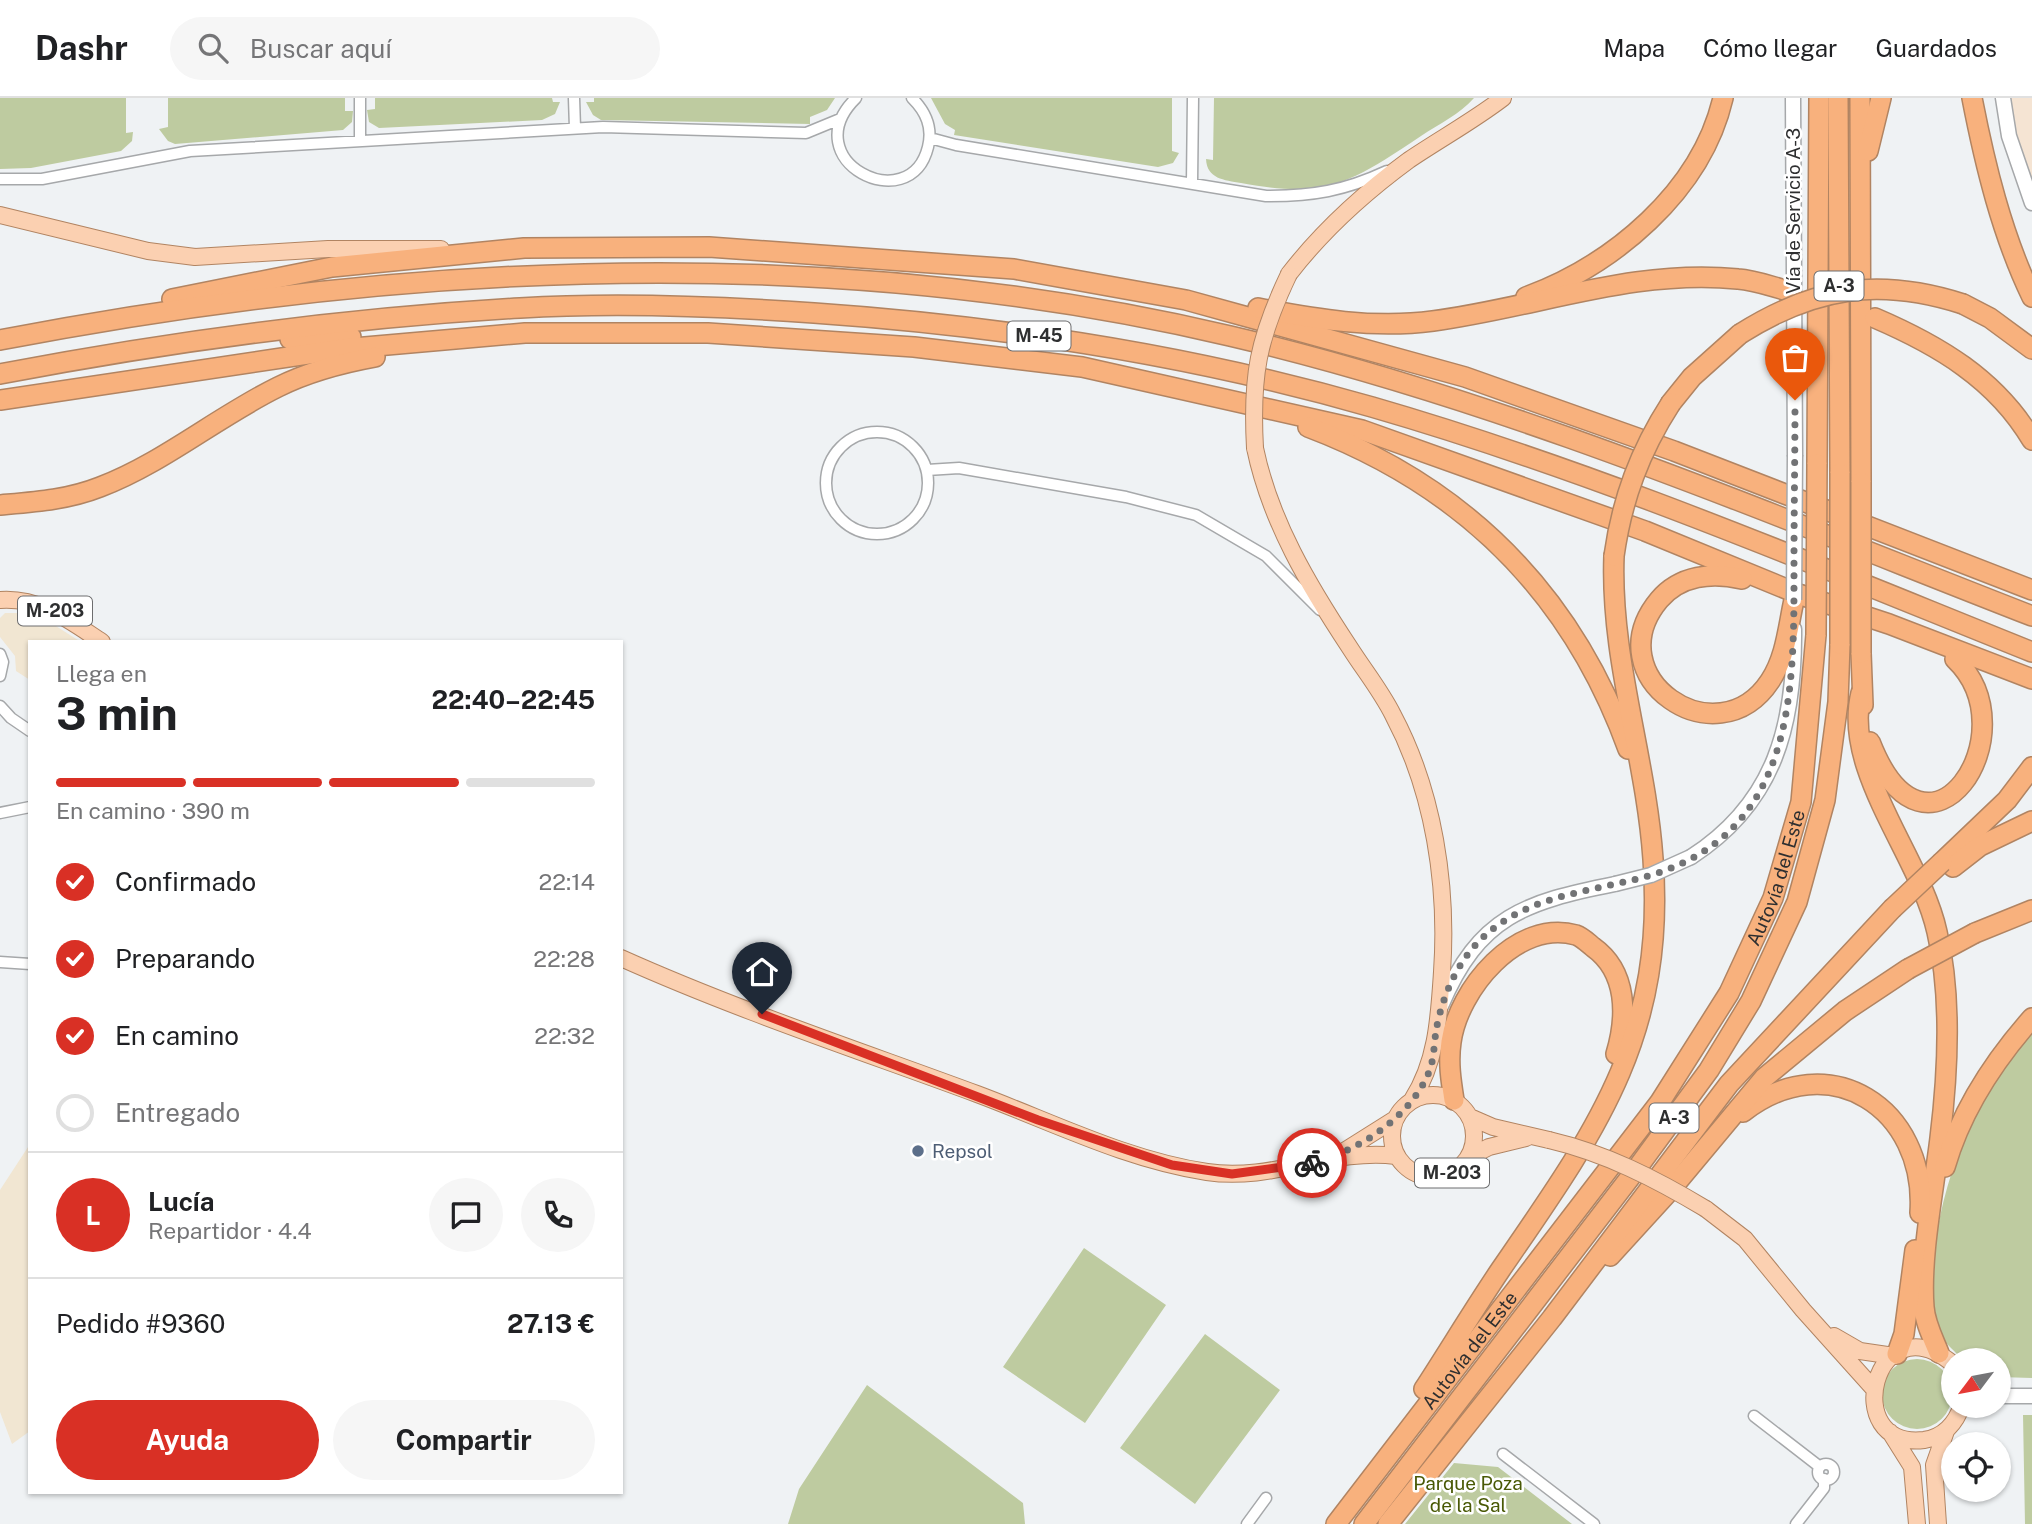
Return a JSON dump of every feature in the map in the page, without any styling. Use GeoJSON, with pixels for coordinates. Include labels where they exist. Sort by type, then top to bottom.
{"type":"FeatureCollection","features":[{"type":"Feature","properties":{"kind":"highway"},"geometry":{"type":"LineString","coordinates":[[1489,311],[1534,294],[1595,262],[1630,239],[1676,192],[1703,147],[1723,98]]}},
{"type":"Feature","properties":{"kind":"highway","name":"Autovía del Este"},"geometry":{"type":"LineString","coordinates":[[1336,1524],[1660,1102],[1729,993],[1773,898],[1801,802],[1816,635],[1819,98]]}},
{"type":"Feature","properties":{"kind":"highway","name":"Autovía del Este"},"geometry":{"type":"LineString","coordinates":[[1364,1524],[1635,1171],[1709,1070],[1751,1001],[1797,902],[1825,800],[1838,702],[1838,98]]}},
{"type":"Feature","properties":{"kind":"highway"},"geometry":{"type":"LineString","coordinates":[[1860,98],[1861,693],[1869,739],[1877,761],[1893,782],[1911,796],[1942,803],[1970,796],[1986,784]]}},
{"type":"Feature","properties":{"kind":"highway"},"geometry":{"type":"LineString","coordinates":[[1861,197],[1870,141],[1881,98]]}},
{"type":"Feature","properties":{"kind":"highway"},"geometry":{"type":"LineString","coordinates":[[1972,98],[1980,141],[2005,227],[2032,297]]}},
{"type":"Feature","properties":{"kind":"highway"},"geometry":{"type":"LineString","coordinates":[[26,335],[192,294],[320,269],[524,248],[709,247],[1014,269],[1186,300],[1465,377],[1674,451],[2032,590]]}},
{"type":"Feature","properties":{"kind":"highway","name":"M-45"},"geometry":{"type":"LineString","coordinates":[[0,340],[196,307],[337,289],[524,273],[707,272],[921,285],[1060,304],[1228,335],[1386,378],[1676,476],[2032,616]]}},
{"type":"Feature","properties":{"kind":"highway"},"geometry":{"type":"LineString","coordinates":[[1186,300],[1210,299],[1303,317],[1367,324],[1431,321],[1608,286],[1678,277],[1740,279],[1785,290]]}},
{"type":"Feature","properties":{"kind":"highway"},"geometry":{"type":"LineString","coordinates":[[1394,1448],[1403,1423],[1599,1122],[1631,1051],[1645,1001],[1653,956],[1653,860],[1615,625],[1615,556],[1623,507],[1644,446],[1671,403],[1692,377],[1740,334],[1790,306],[1826,294],[1893,288],[1929,293],[1963,304],[1990,318],[2032,349]]}},
{"type":"Feature","properties":{"kind":"highway","name":"M-45"},"geometry":{"type":"LineString","coordinates":[[0,374],[340,321],[524,307],[709,306],[919,320],[1055,339],[1222,369],[1372,407],[1659,506],[2032,652]]}},
{"type":"Feature","properties":{"kind":"highway"},"geometry":{"type":"LineString","coordinates":[[1875,318],[1943,351],[1978,375],[2005,402],[2032,440]]}},
{"type":"Feature","properties":{"kind":"highway"},"geometry":{"type":"LineString","coordinates":[[0,505],[55,500],[101,487],[156,459],[279,386],[345,363],[438,347],[606,331]]}},
{"type":"Feature","properties":{"kind":"highway"},"geometry":{"type":"LineString","coordinates":[[202,341],[471,337],[606,331],[708,333],[914,346],[1082,367],[1489,456],[1659,506]]}},
{"type":"Feature","properties":{"kind":"highway"},"geometry":{"type":"LineString","coordinates":[[0,400],[270,359],[471,337]]}},
{"type":"Feature","properties":{"kind":"highway"},"geometry":{"type":"LineString","coordinates":[[1465,377],[1584,429],[1676,476]]}},
{"type":"Feature","properties":{"kind":"highway"},"geometry":{"type":"LineString","coordinates":[[1235,400],[1368,452],[1432,488],[1507,551],[1548,599],[1584,652],[1618,723],[1645,798]]}},
{"type":"Feature","properties":{"kind":"highway"},"geometry":{"type":"LineString","coordinates":[[1362,430],[1645,531],[1798,598]]}},
{"type":"Feature","properties":{"kind":"highway"},"geometry":{"type":"LineString","coordinates":[[1798,598],[1783,653],[1769,682],[1745,704],[1714,714],[1690,711],[1669,700],[1653,684],[1642,659],[1641,637],[1647,614],[1667,591],[1692,578],[1716,574],[1889,624],[2032,679]]}},
{"type":"Feature","properties":{"kind":"highway"},"geometry":{"type":"LineString","coordinates":[[1889,624],[1975,670],[1999,696]]}},
{"type":"Feature","properties":{"kind":"highway"},"geometry":{"type":"LineString","coordinates":[[1861,693],[1856,712],[1864,760],[1874,790],[1903,842],[1937,931],[1949,1037],[1928,1229],[1924,1307],[1941,1348]]}},
{"type":"Feature","properties":{"kind":"highway"},"geometry":{"type":"LineString","coordinates":[[1388,1524],[1552,1318],[1728,1084],[1811,992],[1944,867],[2007,800],[2032,767]]}},
{"type":"Feature","properties":{"kind":"highway"},"geometry":{"type":"LineString","coordinates":[[1944,867],[2032,821]]}},
{"type":"Feature","properties":{"kind":"highway"},"geometry":{"type":"LineString","coordinates":[[1552,1318],[1674,1187],[1764,1078],[1845,1011],[1909,969],[1975,933],[2032,910]]}},
{"type":"Feature","properties":{"kind":"highway"},"geometry":{"type":"LineString","coordinates":[[1454,1101],[1449,1074],[1451,1040],[1464,1001],[1485,972],[1507,950],[1531,938],[1577,935],[1599,951],[1613,968],[1622,988],[1623,1031],[1610,1073],[1542,1210]]}},
{"type":"Feature","properties":{"kind":"highway"},"geometry":{"type":"LineString","coordinates":[[1928,1229],[1946,1163],[1962,1122],[1985,1078],[2032,1018]]}},
{"type":"Feature","properties":{"kind":"highway"},"geometry":{"type":"LineString","coordinates":[[1720,1129],[1756,1102],[1782,1088],[1814,1084],[1843,1088],[1868,1099],[1890,1115],[1907,1139],[1918,1167],[1921,1194],[1904,1334],[1895,1355]]}},
{"type":"Feature","properties":{"kind":"main road"},"geometry":{"type":"LineString","coordinates":[[1412,1100],[1429,1071],[1439,1012],[1442,905],[1432,821],[1420,779],[1393,715],[1334,624],[1279,524],[1263,488],[1255,448],[1253,403],[1256,360],[1267,320],[1289,274],[1315,241],[1345,212],[1408,161],[1503,98]]}},
{"type":"Feature","properties":{"kind":"main road"},"geometry":{"type":"LineString","coordinates":[[1784,98],[1792,167]]}},
{"type":"Feature","properties":{"kind":"main road","name":"Vía de Servicio A-3"},"geometry":{"type":"LineString","coordinates":[[1439,1012],[1454,975],[1470,951],[1491,929],[1542,901],[1651,875],[1691,857],[1721,838],[1742,816],[1773,767],[1786,725],[1795,664],[1798,598],[1793,98]]}},
{"type":"Feature","properties":{"kind":"main road"},"geometry":{"type":"LineString","coordinates":[[2003,98],[2009,136],[2032,203]]}},
{"type":"Feature","properties":{"kind":"main road"},"geometry":{"type":"LineString","coordinates":[[0,215],[148,251],[195,257],[328,249],[524,248]]}},
{"type":"Feature","properties":{"kind":"main road","name":"M-203"},"geometry":{"type":"LineString","coordinates":[[0,600],[37,604],[59,613],[99,640]]}},
{"type":"Feature","properties":{"kind":"main road"},"geometry":{"type":"LineString","coordinates":[[1975,933],[2032,903]]}},
{"type":"Feature","properties":{"kind":"main road","name":"M-203"},"geometry":{"type":"LineString","coordinates":[[623,959],[879,1060],[1172,1165],[1232,1174],[1289,1168],[1329,1158],[1366,1154],[1396,1156]]}},
{"type":"Feature","properties":{"kind":"main road"},"geometry":{"type":"LineString","coordinates":[[1412,1100],[1429,1095],[1454,1101],[1469,1117],[1493,1127],[1580,1147],[1620,1163],[1706,1209],[1745,1239],[1873,1388]]}},
{"type":"Feature","properties":{"kind":"main road","name":"M-203"},"geometry":{"type":"LineString","coordinates":[[1329,1158],[1356,1146],[1395,1119],[1412,1100]]}},
{"type":"Feature","properties":{"kind":"main road","name":"M-203"},"geometry":{"type":"LineString","coordinates":[[1395,1119],[1392,1143],[1396,1156],[1415,1174],[1435,1178],[1454,1172],[1469,1157],[1474,1129],[1469,1117]]}},
{"type":"Feature","properties":{"kind":"main road"},"geometry":{"type":"LineString","coordinates":[[1469,1157],[1489,1147],[1532,1137]]}},
{"type":"Feature","properties":{"kind":"main road"},"geometry":{"type":"LineString","coordinates":[[1820,1327],[1860,1351],[1895,1355]]}},
{"type":"Feature","properties":{"kind":"main road"},"geometry":{"type":"LineString","coordinates":[[1917,1524],[1912,1467],[1905,1451],[1873,1406],[1873,1388],[1879,1372],[1895,1355],[1912,1347],[1941,1357]]}},
{"type":"Feature","properties":{"kind":"main road"},"geometry":{"type":"LineString","coordinates":[[2011,1396],[2032,1396]]}},
{"type":"Feature","properties":{"kind":"main road"},"geometry":{"type":"LineString","coordinates":[[1938,1524],[1934,1465],[1946,1431],[1956,1418]]}},
{"type":"Feature","properties":{"kind":"main road"},"geometry":{"type":"LineString","coordinates":[[1889,1430],[1899,1436],[1923,1440],[1946,1431]]}},
{"type":"Feature","properties":{"kind":"street"},"geometry":{"type":"LineString","coordinates":[[360,98],[360,141]]}},
{"type":"Feature","properties":{"kind":"street"},"geometry":{"type":"LineString","coordinates":[[574,98],[575,128]]}},
{"type":"Feature","properties":{"kind":"street"},"geometry":{"type":"LineString","coordinates":[[0,179],[42,179],[190,151],[575,128],[806,133],[840,119],[856,98]]}},
{"type":"Feature","properties":{"kind":"street"},"geometry":{"type":"LineString","coordinates":[[840,119],[839,143],[849,165],[861,175],[876,181],[892,181],[906,176],[918,166],[927,153],[929,123],[923,109],[912,98]]}},
{"type":"Feature","properties":{"kind":"street"},"geometry":{"type":"LineString","coordinates":[[1192,183],[1193,98]]}},
{"type":"Feature","properties":{"kind":"street"},"geometry":{"type":"LineString","coordinates":[[930,138],[956,145],[1266,196],[1311,197],[1354,187],[1408,161]]}},
{"type":"Feature","properties":{"kind":"street"},"geometry":{"type":"LineString","coordinates":[[884,432],[899,436],[921,456],[927,470],[928,488],[924,504],[907,524],[884,534],[866,533],[850,527],[837,516],[828,501],[825,484],[828,467],[844,443],[856,436],[884,432]]}},
{"type":"Feature","properties":{"kind":"street"},"geometry":{"type":"LineString","coordinates":[[927,470],[971,470],[1126,497],[1196,515],[1266,556],[1334,624]]}},
{"type":"Feature","properties":{"kind":"street"},"geometry":{"type":"LineString","coordinates":[[0,654],[0,676]]}},
{"type":"Feature","properties":{"kind":"street"},"geometry":{"type":"LineString","coordinates":[[0,706],[28,730]]}},
{"type":"Feature","properties":{"kind":"street"},"geometry":{"type":"LineString","coordinates":[[0,813],[28,807]]}},
{"type":"Feature","properties":{"kind":"street"},"geometry":{"type":"LineString","coordinates":[[0,962],[28,964]]}},
{"type":"Feature","properties":{"kind":"street"},"geometry":{"type":"LineString","coordinates":[[1754,1416],[1820,1467],[1827,1464],[1833,1468],[1832,1477],[1824,1479],[1824,1488],[1796,1524]]}},
{"type":"Feature","properties":{"kind":"street"},"geometry":{"type":"LineString","coordinates":[[1503,1454],[1594,1524]]}},
{"type":"Feature","properties":{"kind":"street"},"geometry":{"type":"LineString","coordinates":[[1247,1524],[1266,1498]]}},
{"type":"Feature","properties":{"kind":"shaded area"},"geometry":{"type":"Polygon","coordinates":[[[2003,98],[2032,98],[2032,203],[2003,98]]]}},
{"type":"Feature","properties":{"kind":"shaded area"},"geometry":{"type":"Polygon","coordinates":[[[5,613],[25,613],[48,621],[78,640],[28,640],[28,679],[16,671],[15,656],[0,637],[0,618],[5,613]]]}},
{"type":"Feature","properties":{"kind":"shaded area"},"geometry":{"type":"Polygon","coordinates":[[[28,1147],[28,1432],[12,1444],[0,1412],[0,1190],[28,1147]]]}},
{"type":"Feature","properties":{"kind":"green space"},"geometry":{"type":"Polygon","coordinates":[[[0,98],[126,98],[126,133],[133,132],[132,141],[121,151],[31,168],[0,169],[0,98]]]}},
{"type":"Feature","properties":{"kind":"green space"},"geometry":{"type":"Polygon","coordinates":[[[168,98],[345,98],[345,111],[353,111],[352,122],[343,130],[175,144],[168,141],[159,129],[168,127],[168,98]]]}},
{"type":"Feature","properties":{"kind":"green space"},"geometry":{"type":"Polygon","coordinates":[[[375,98],[552,98],[553,102],[560,102],[555,114],[542,120],[379,128],[369,122],[367,110],[375,109],[375,98]]]}},
{"type":"Feature","properties":{"kind":"green space"},"geometry":{"type":"Polygon","coordinates":[[[594,98],[835,98],[827,110],[810,117],[810,124],[601,120],[593,115],[586,102],[594,102],[594,98]]]}},
{"type":"Feature","properties":{"kind":"green space"},"geometry":{"type":"Polygon","coordinates":[[[931,98],[1172,98],[1172,151],[1179,153],[1173,163],[1158,167],[954,135],[955,130],[945,124],[931,98]]]}},
{"type":"Feature","properties":{"kind":"green space"},"geometry":{"type":"Polygon","coordinates":[[[1214,98],[1474,98],[1449,118],[1356,176],[1317,188],[1296,189],[1228,181],[1213,175],[1206,159],[1213,160],[1214,98]]]}},
{"type":"Feature","properties":{"kind":"green space"},"geometry":{"type":"Polygon","coordinates":[[[2032,1032],[2032,1378],[2011,1377],[2011,1348],[1952,1348],[1933,1325],[1927,1303],[1937,1233],[1952,1171],[1977,1111],[1992,1083],[2032,1032]]]}},
{"type":"Feature","properties":{"kind":"green space"},"geometry":{"type":"Polygon","coordinates":[[[1084,1248],[1166,1305],[1085,1423],[1003,1367],[1084,1248]]]}},
{"type":"Feature","properties":{"kind":"green space"},"geometry":{"type":"Polygon","coordinates":[[[1205,1334],[1280,1390],[1195,1504],[1120,1448],[1205,1334]]]}},
{"type":"Feature","properties":{"kind":"green space"},"geometry":{"type":"Polygon","coordinates":[[[1917,1359],[1941,1368],[1942,1419],[1917,1429],[1892,1419],[1882,1394],[1892,1369],[1917,1359]]]}},
{"type":"Feature","properties":{"kind":"green space"},"geometry":{"type":"Polygon","coordinates":[[[867,1385],[1023,1503],[1025,1524],[788,1524],[799,1489],[867,1385]]]}},
{"type":"Feature","properties":{"kind":"green space"},"geometry":{"type":"Polygon","coordinates":[[[2023,1415],[2032,1415],[2032,1524],[2025,1524],[2023,1415]]]}},
{"type":"Feature","properties":{"kind":"green space","name":"Parque Poza de la Sal"},"geometry":{"type":"Polygon","coordinates":[[[1454,1463],[1498,1467],[1572,1524],[1405,1524],[1454,1463]]]}},
{"type":"Feature","properties":{"kind":"way so far"},"geometry":{"type":"LineString","coordinates":[[1312,1163],[1356,1146],[1377,1133],[1395,1119],[1402,1107],[1412,1100],[1429,1071],[1439,1012],[1454,975],[1470,951],[1491,929],[1515,913],[1542,901],[1651,875],[1691,857],[1721,838],[1742,816],[1760,791],[1773,767],[1786,725],[1795,664],[1795,400]]}},
{"type":"Feature","properties":{"kind":"place","name":"Repsol"},"geometry":{"type":"Point","coordinates":[918,1151]}},
{"type":"Feature","properties":{"kind":"route"},"geometry":{"type":"LineString","coordinates":[[762,1014],[879,1060],[985,1097],[1038,1120],[1172,1165],[1232,1174],[1312,1163]]}}]}
